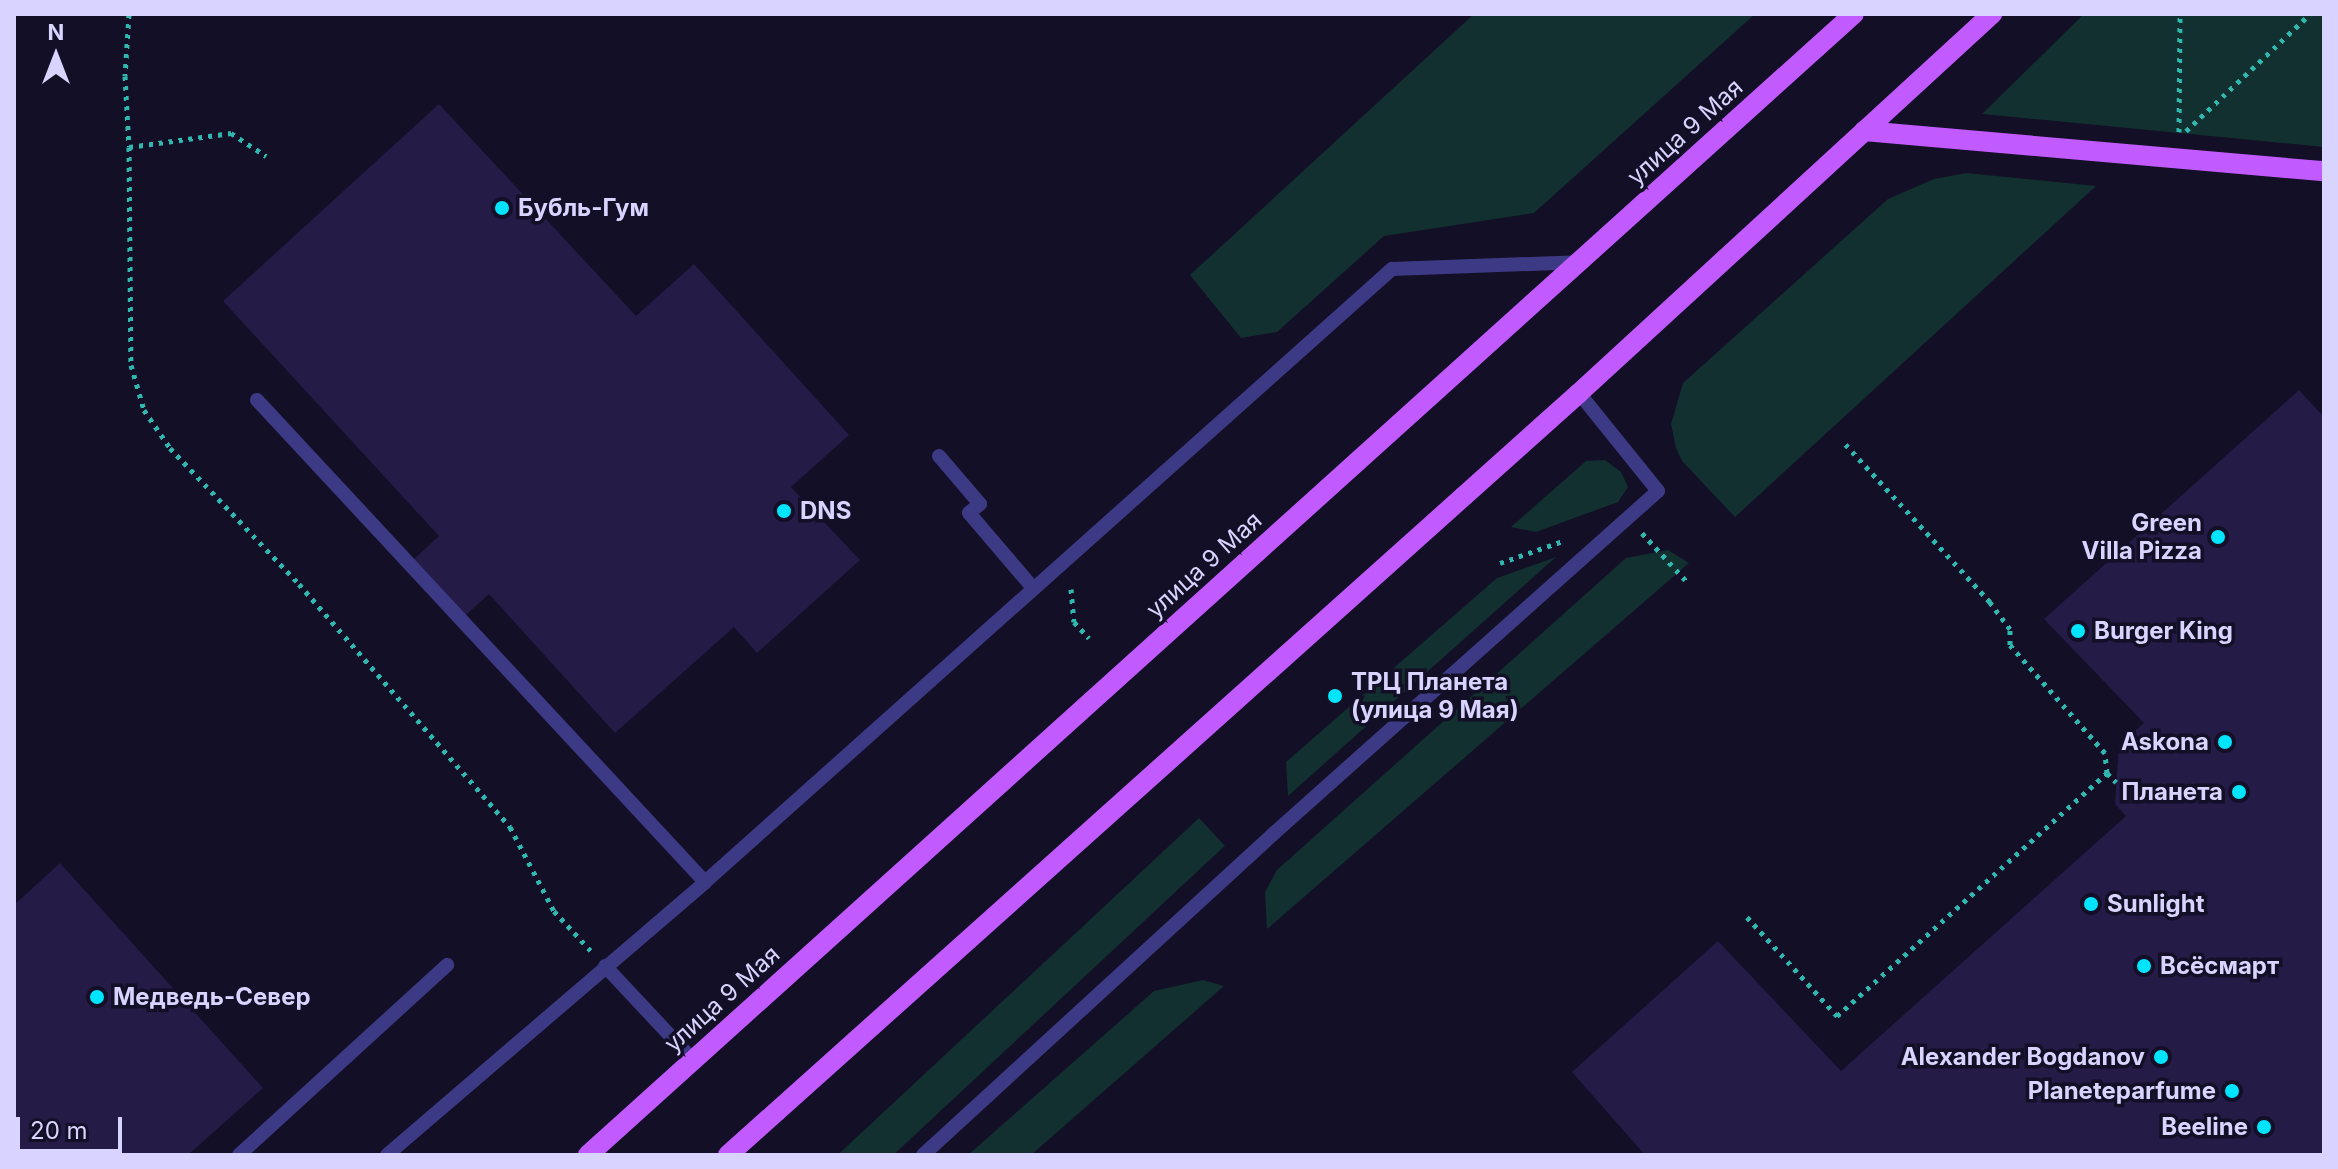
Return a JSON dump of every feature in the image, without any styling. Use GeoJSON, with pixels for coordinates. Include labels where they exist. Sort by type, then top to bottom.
{"type":"FeatureCollection","features":[{"type":"Feature","properties":{"kind":"main road","name":"улица 9 Мая"},"geometry":{"type":"LineString","coordinates":[[588,1155],[1854,14]]}},
{"type":"Feature","properties":{"kind":"main road"},"geometry":{"type":"LineString","coordinates":[[728,1155],[1579,393],[1992,14]]}},
{"type":"Feature","properties":{"kind":"main road"},"geometry":{"type":"LineString","coordinates":[[1864,131],[2324,171]]}},
{"type":"Feature","properties":{"kind":"lane"},"geometry":{"type":"LineString","coordinates":[[387,1155],[705,882],[1392,269],[1579,262]]}},
{"type":"Feature","properties":{"kind":"lane"},"geometry":{"type":"LineString","coordinates":[[923,1155],[1272,835],[1658,491],[1579,393]]}},
{"type":"Feature","properties":{"kind":"lane"},"geometry":{"type":"LineString","coordinates":[[257,400],[705,882]]}},
{"type":"Feature","properties":{"kind":"lane"},"geometry":{"type":"LineString","coordinates":[[939,456],[980,504],[969,513],[1033,588]]}},
{"type":"Feature","properties":{"kind":"lane"},"geometry":{"type":"LineString","coordinates":[[239,1155],[447,965]]}},
{"type":"Feature","properties":{"kind":"lane"},"geometry":{"type":"LineString","coordinates":[[605,966],[693,1060]]}},
{"type":"Feature","properties":{"kind":"path"},"geometry":{"type":"LineString","coordinates":[[129,14],[125,76],[129,147],[131,365],[144,410],[170,448],[299,584],[510,827],[554,911],[605,966]]}},
{"type":"Feature","properties":{"kind":"path"},"geometry":{"type":"LineString","coordinates":[[2180,14],[2179,137],[2310,14]]}},
{"type":"Feature","properties":{"kind":"path"},"geometry":{"type":"LineString","coordinates":[[129,147],[231,133],[266,156]]}},
{"type":"Feature","properties":{"kind":"path"},"geometry":{"type":"LineString","coordinates":[[1845,444],[1990,602],[2010,629],[2010,645],[2105,753],[2107,773],[2116,782]]}},
{"type":"Feature","properties":{"kind":"path"},"geometry":{"type":"LineString","coordinates":[[1068,556],[1074,622],[1089,638]]}},
{"type":"Feature","properties":{"kind":"path"},"geometry":{"type":"LineString","coordinates":[[1747,917],[1837,1016],[2107,773]]}},
{"type":"Feature","properties":{"kind":"green space"},"geometry":{"type":"Polygon","coordinates":[[[1474,14],[1755,14],[1534,213],[1384,236],[1277,332],[1241,338],[1190,275],[1474,14]]]}},
{"type":"Feature","properties":{"kind":"green space"},"geometry":{"type":"Polygon","coordinates":[[[2084,14],[2324,14],[2324,147],[1982,114],[2084,14]]]}},
{"type":"Feature","properties":{"kind":"green space"},"geometry":{"type":"Polygon","coordinates":[[[1966,173],[2096,186],[1735,517],[1682,461],[1676,448],[1671,424],[1683,383],[1888,199],[1934,179],[1966,173]]]}},
{"type":"Feature","properties":{"kind":"green space"},"geometry":{"type":"Polygon","coordinates":[[[1605,460],[1621,472],[1628,487],[1618,502],[1536,532],[1511,527],[1586,461],[1605,460]]]}},
{"type":"Feature","properties":{"kind":"green space"},"geometry":{"type":"Polygon","coordinates":[[[1668,550],[1689,563],[1267,929],[1265,892],[1277,870],[1626,558],[1668,550]]]}},
{"type":"Feature","properties":{"kind":"green space"},"geometry":{"type":"Polygon","coordinates":[[[1556,557],[1288,796],[1286,762],[1497,578],[1556,557]]]}},
{"type":"Feature","properties":{"kind":"green space"},"geometry":{"type":"Polygon","coordinates":[[[1199,818],[1225,846],[893,1155],[838,1155],[1199,818]]]}},
{"type":"Feature","properties":{"kind":"green space"},"geometry":{"type":"Polygon","coordinates":[[[1203,980],[1224,986],[1031,1155],[968,1155],[1154,991],[1203,980]]]}},
{"type":"Feature","properties":{"kind":"building"},"geometry":{"type":"Polygon","coordinates":[[[439,104],[636,316],[694,264],[849,435],[791,487],[860,560],[757,653],[734,627],[615,733],[489,594],[466,615],[414,559],[439,536],[223,301],[439,104]]]}},
{"type":"Feature","properties":{"kind":"building","name":"Планета"},"geometry":{"type":"Polygon","coordinates":[[[2299,390],[2324,417],[2324,1155],[1645,1155],[1572,1072],[1718,941],[1841,1071],[2126,816],[2115,804],[2119,745],[2144,723],[2044,619],[2299,390]]]}},
{"type":"Feature","properties":{"kind":"building","name":"Медведь-Север"},"geometry":{"type":"Polygon","coordinates":[[[60,863],[263,1088],[188,1155],[14,1155],[14,905],[60,863]]]}},
{"type":"Feature","properties":{"kind":"place","name":"Бубль-Гум"},"geometry":{"type":"Point","coordinates":[502,208]}},
{"type":"Feature","properties":{"kind":"place","name":"DNS"},"geometry":{"type":"Point","coordinates":[784,511]}},
{"type":"Feature","properties":{"kind":"place","name":"Green Villa Pizza"},"geometry":{"type":"Point","coordinates":[2218,537]}},
{"type":"Feature","properties":{"kind":"place","name":"Burger King"},"geometry":{"type":"Point","coordinates":[2078,631]}},
{"type":"Feature","properties":{"kind":"place","name":"ТРЦ Планета (улица 9 Мая)"},"geometry":{"type":"Point","coordinates":[1335,696]}},
{"type":"Feature","properties":{"kind":"place","name":"Askona"},"geometry":{"type":"Point","coordinates":[2225,742]}},
{"type":"Feature","properties":{"kind":"place","name":"Планета"},"geometry":{"type":"Point","coordinates":[2239,792]}},
{"type":"Feature","properties":{"kind":"place","name":"Sunlight"},"geometry":{"type":"Point","coordinates":[2091,904]}},
{"type":"Feature","properties":{"kind":"place","name":"Всёсмарт"},"geometry":{"type":"Point","coordinates":[2144,966]}},
{"type":"Feature","properties":{"kind":"place","name":"Медведь-Север"},"geometry":{"type":"Point","coordinates":[97,997]}},
{"type":"Feature","properties":{"kind":"place","name":"Alexander Bogdanov"},"geometry":{"type":"Point","coordinates":[2161,1057]}},
{"type":"Feature","properties":{"kind":"place","name":"Planeteparfume"},"geometry":{"type":"Point","coordinates":[2232,1091]}},
{"type":"Feature","properties":{"kind":"place","name":"Beeline"},"geometry":{"type":"Point","coordinates":[2264,1127]}}]}
